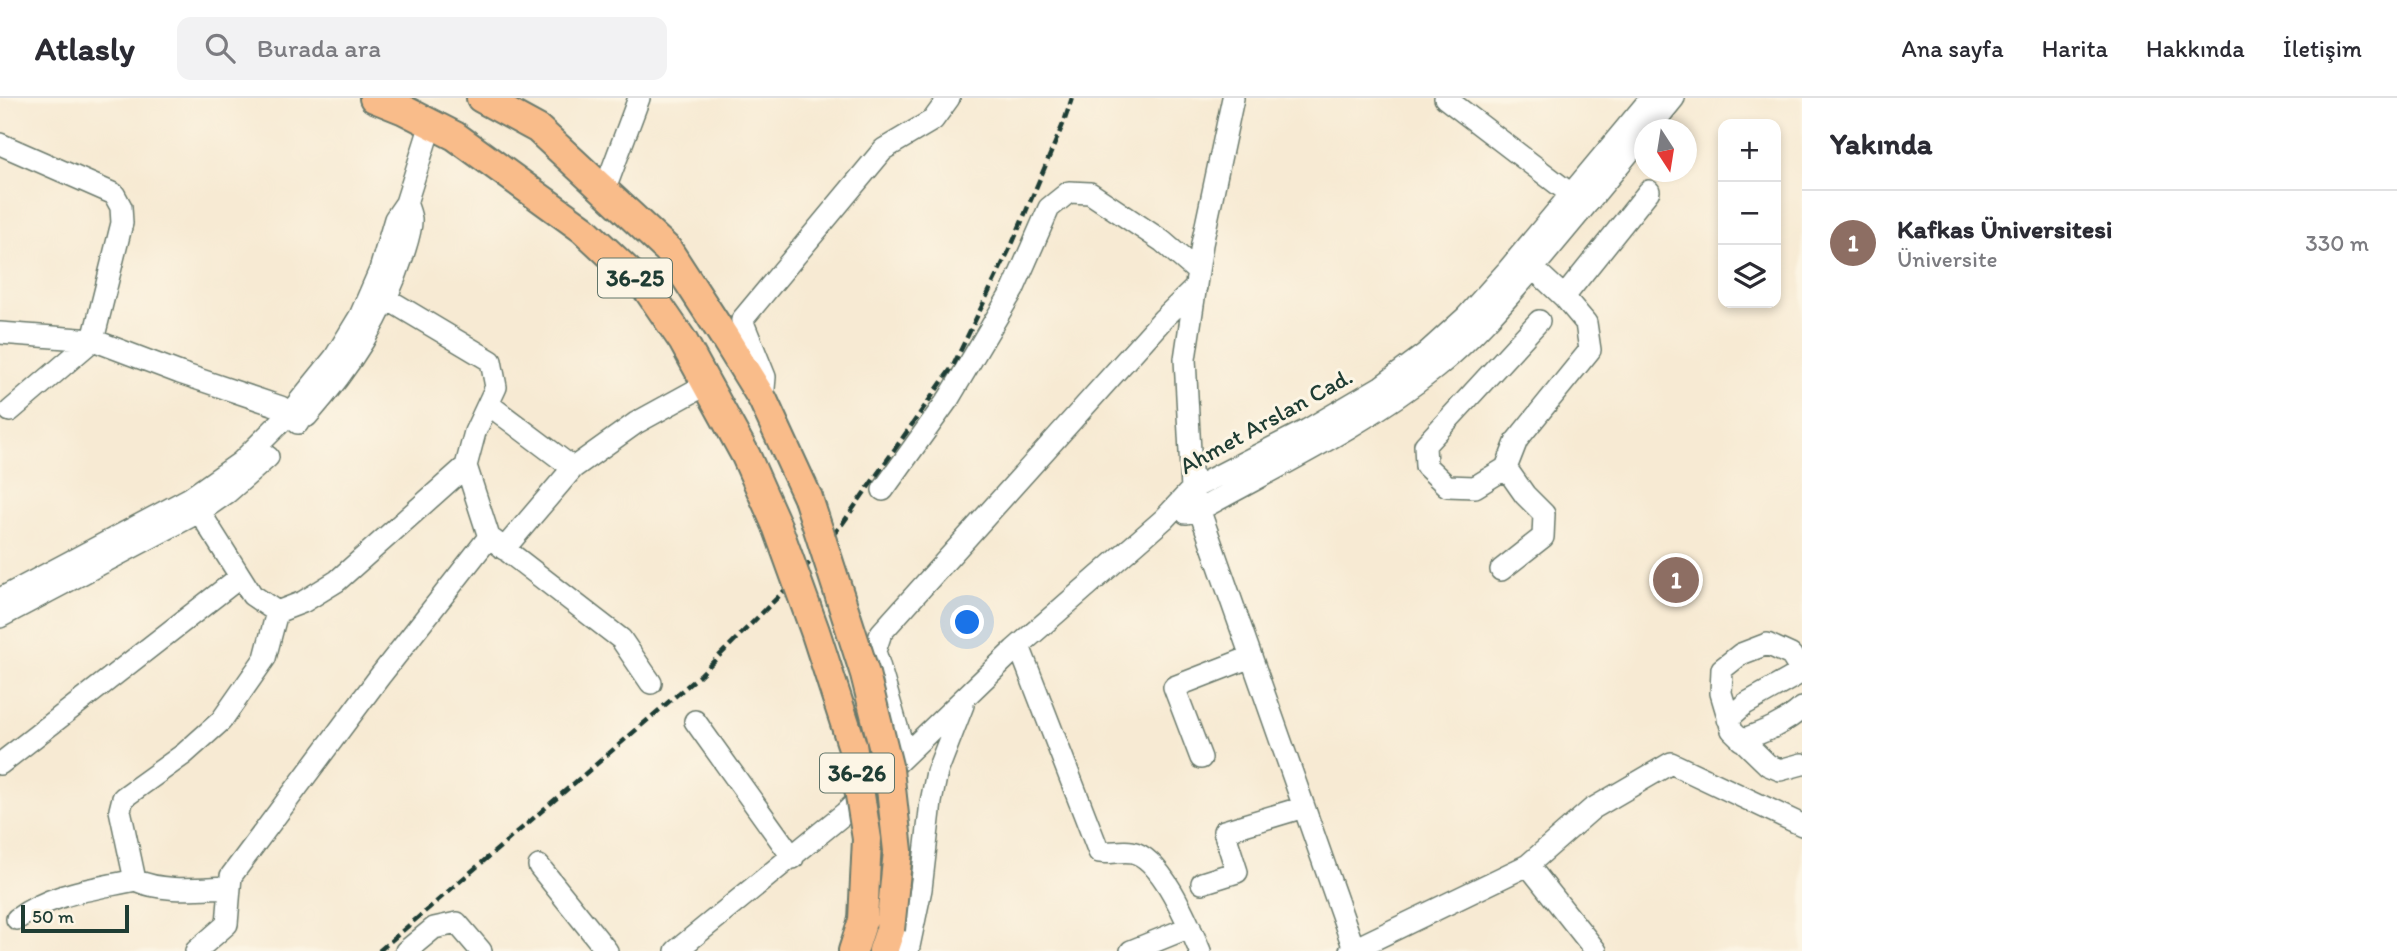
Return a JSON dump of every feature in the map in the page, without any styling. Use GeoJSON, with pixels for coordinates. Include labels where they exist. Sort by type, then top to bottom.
{"type":"FeatureCollection","features":[{"type":"Feature","properties":{"kind":"main road"},"geometry":{"type":"LineString","coordinates":[[374,98],[406,104]]}},
{"type":"Feature","properties":{"kind":"main road"},"geometry":{"type":"LineString","coordinates":[[443,130],[479,98]]}},
{"type":"Feature","properties":{"kind":"main road","name":"36-25"},"geometry":{"type":"LineString","coordinates":[[479,98],[538,129],[667,250],[762,400],[808,498],[865,674],[890,770],[898,851],[886,940]]}},
{"type":"Feature","properties":{"kind":"main road","name":"36-25"},"geometry":{"type":"LineString","coordinates":[[406,104],[583,229],[648,290],[683,341],[746,456],[776,526],[815,631]]}},
{"type":"Feature","properties":{"kind":"main road","name":"36-26"},"geometry":{"type":"LineString","coordinates":[[815,631],[852,745],[867,839],[863,920],[853,951]]}},
{"type":"Feature","properties":{"kind":"street"},"geometry":{"type":"LineString","coordinates":[[605,189],[639,98]]}},
{"type":"Feature","properties":{"kind":"street"},"geometry":{"type":"LineString","coordinates":[[762,400],[765,377],[742,320],[884,149],[933,120],[949,98]]}},
{"type":"Feature","properties":{"kind":"street"},"geometry":{"type":"LineString","coordinates":[[1233,98],[1197,280],[1185,359],[1192,489],[1352,950],[1528,865],[1592,809],[1671,763],[1802,825]]}},
{"type":"Feature","properties":{"kind":"street"},"geometry":{"type":"LineString","coordinates":[[1445,98],[1572,195]]}},
{"type":"Feature","properties":{"kind":"street","name":"Ahmet Arslan Cad."},"geometry":{"type":"LineString","coordinates":[[1164,519],[1192,489],[1307,430],[1382,386],[1425,354],[1466,317],[1572,195],[1651,98]]}},
{"type":"Feature","properties":{"kind":"street"},"geometry":{"type":"LineString","coordinates":[[1657,119],[1674,98]]}},
{"type":"Feature","properties":{"kind":"street"},"geometry":{"type":"LineString","coordinates":[[0,617],[195,505],[241,462],[294,419],[349,366],[368,336],[379,295],[405,248],[412,220],[406,203],[443,130]]}},
{"type":"Feature","properties":{"kind":"street"},"geometry":{"type":"LineString","coordinates":[[0,144],[114,194],[121,207],[122,223],[93,340],[10,411]]}},
{"type":"Feature","properties":{"kind":"street","name":"Ahmet Arslan Cad."},"geometry":{"type":"LineString","coordinates":[[1164,519],[1199,510],[1370,413],[1436,368],[1478,329],[1533,268],[1634,146]]}},
{"type":"Feature","properties":{"kind":"street"},"geometry":{"type":"LineString","coordinates":[[1564,297],[1649,191]]}},
{"type":"Feature","properties":{"kind":"street"},"geometry":{"type":"LineString","coordinates":[[883,490],[948,398],[1006,302],[1049,208],[1069,192],[1090,193],[1162,241],[1197,280]]}},
{"type":"Feature","properties":{"kind":"street"},"geometry":{"type":"LineString","coordinates":[[1533,268],[1564,297],[1586,323],[1590,349],[1517,440],[1506,468],[1475,487],[1447,486],[1426,466],[1425,445],[1539,321]]}},
{"type":"Feature","properties":{"kind":"street"},"geometry":{"type":"LineString","coordinates":[[905,754],[875,651],[881,633],[1197,280]]}},
{"type":"Feature","properties":{"kind":"street"},"geometry":{"type":"LineString","coordinates":[[277,612],[303,603],[337,581],[466,466],[475,432],[496,387],[491,361],[379,295]]}},
{"type":"Feature","properties":{"kind":"street"},"geometry":{"type":"LineString","coordinates":[[0,333],[93,340],[281,407],[294,419]]}},
{"type":"Feature","properties":{"kind":"street"},"geometry":{"type":"LineString","coordinates":[[196,951],[227,924],[231,876],[294,792],[497,543],[573,468],[636,423],[707,384]]}},
{"type":"Feature","properties":{"kind":"street"},"geometry":{"type":"LineString","coordinates":[[488,404],[573,468]]}},
{"type":"Feature","properties":{"kind":"street"},"geometry":{"type":"LineString","coordinates":[[466,466],[497,543],[621,639],[651,683]]}},
{"type":"Feature","properties":{"kind":"street"},"geometry":{"type":"LineString","coordinates":[[1501,570],[1543,537],[1545,514],[1525,495],[1506,468]]}},
{"type":"Feature","properties":{"kind":"street"},"geometry":{"type":"LineString","coordinates":[[195,505],[252,595],[277,612]]}},
{"type":"Feature","properties":{"kind":"street"},"geometry":{"type":"LineString","coordinates":[[0,599],[195,505]]}},
{"type":"Feature","properties":{"kind":"street"},"geometry":{"type":"LineString","coordinates":[[676,951],[845,813],[1019,646],[1164,519]]}},
{"type":"Feature","properties":{"kind":"street"},"geometry":{"type":"LineString","coordinates":[[0,765],[240,577]]}},
{"type":"Feature","properties":{"kind":"street"},"geometry":{"type":"LineString","coordinates":[[135,880],[120,810],[123,799],[184,754],[221,721],[265,658],[277,612]]}},
{"type":"Feature","properties":{"kind":"street"},"geometry":{"type":"LineString","coordinates":[[1728,719],[1753,699],[1802,673],[1791,655],[1767,644],[1741,654],[1722,669],[1721,693],[1728,719],[1732,730],[1768,765],[1780,770],[1802,764]]}},
{"type":"Feature","properties":{"kind":"street"},"geometry":{"type":"LineString","coordinates":[[1019,646],[1099,852],[1133,852],[1145,857],[1172,893],[1200,951]]}},
{"type":"Feature","properties":{"kind":"street"},"geometry":{"type":"LineString","coordinates":[[1200,758],[1174,687],[1251,657]]}},
{"type":"Feature","properties":{"kind":"street"},"geometry":{"type":"LineString","coordinates":[[908,951],[921,889],[937,772],[968,695]]}},
{"type":"Feature","properties":{"kind":"street"},"geometry":{"type":"LineString","coordinates":[[1741,740],[1765,732],[1791,718],[1802,708]]}},
{"type":"Feature","properties":{"kind":"street"},"geometry":{"type":"LineString","coordinates":[[695,721],[793,858]]}},
{"type":"Feature","properties":{"kind":"street"},"geometry":{"type":"LineString","coordinates":[[1202,883],[1237,872],[1224,831],[1304,807]]}},
{"type":"Feature","properties":{"kind":"street"},"geometry":{"type":"LineString","coordinates":[[1528,865],[1595,951]]}},
{"type":"Feature","properties":{"kind":"street"},"geometry":{"type":"LineString","coordinates":[[539,866],[607,951]]}},
{"type":"Feature","properties":{"kind":"street"},"geometry":{"type":"LineString","coordinates":[[17,919],[35,906],[57,897],[135,880],[178,889],[230,887]]}},
{"type":"Feature","properties":{"kind":"street"},"geometry":{"type":"LineString","coordinates":[[406,951],[434,928],[457,923],[481,951]]}},
{"type":"Feature","properties":{"kind":"street"},"geometry":{"type":"LineString","coordinates":[[1130,951],[1190,927]]}},
{"type":"Feature","properties":{"kind":"railway"},"geometry":{"type":"LineString","coordinates":[[379,951],[700,675],[793,582],[843,523],[953,366],[1013,242],[1072,98]]}},
{"type":"Feature","properties":{"kind":"place","name":"Kafkas Üniversitesi"},"geometry":{"type":"Point","coordinates":[1676,580]}}]}
